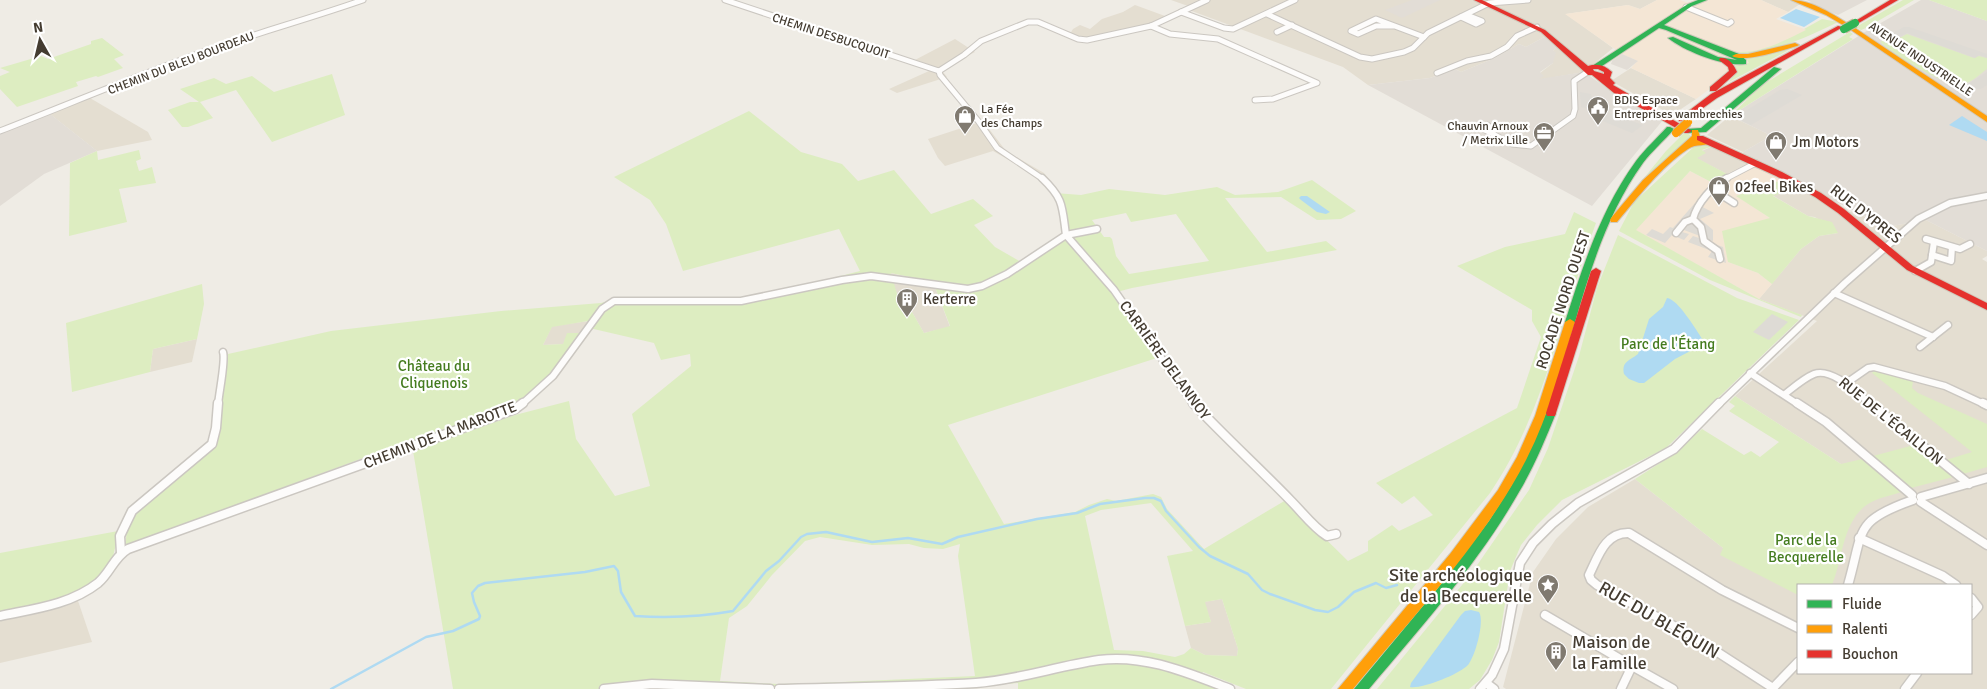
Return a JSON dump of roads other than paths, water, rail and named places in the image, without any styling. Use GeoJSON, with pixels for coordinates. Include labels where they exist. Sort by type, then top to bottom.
{"type":"FeatureCollection","features":[{"type":"Feature","properties":{"kind":"main road"},"geometry":{"type":"LineString","coordinates":[[1665,30],[1686,7],[1704,0]]}},
{"type":"Feature","properties":{"kind":"main road","name":"AVENUE INDUSTRIELLE"},"geometry":{"type":"LineString","coordinates":[[1794,0],[1846,23],[1987,120]]}},
{"type":"Feature","properties":{"kind":"main road","name":"ROCADE NORD OUEST"},"geometry":{"type":"LineString","coordinates":[[1691,131],[1726,89],[1886,0]]}},
{"type":"Feature","properties":{"kind":"main road","name":"ROCADE NORD OUEST"},"geometry":{"type":"LineString","coordinates":[[1346,689],[1461,550],[1508,482],[1539,417],[1604,233],[1611,220],[1616,196],[1649,150],[1691,131],[1727,95],[1782,64],[1846,23],[1896,0]]}},
{"type":"Feature","properties":{"kind":"main road","name":"RUE D'YPRES"},"geometry":{"type":"LineString","coordinates":[[1481,2],[1536,27],[1554,38],[1570,54],[1617,91],[1822,198],[1915,271],[1987,307]]}},
{"type":"Feature","properties":{"kind":"main road"},"geometry":{"type":"LineString","coordinates":[[1591,71],[1607,68],[1644,34],[1665,30],[1736,56],[1748,56],[1792,46],[1846,23]]}},
{"type":"Feature","properties":{"kind":"main road"},"geometry":{"type":"LineString","coordinates":[[1665,30],[1723,60],[1735,64],[1743,62],[1736,56]]}},
{"type":"Feature","properties":{"kind":"main road"},"geometry":{"type":"LineString","coordinates":[[1691,131],[1695,104],[1731,74],[1731,66],[1723,60]]}},
{"type":"Feature","properties":{"kind":"main road"},"geometry":{"type":"LineString","coordinates":[[1611,220],[1691,131],[1782,64]]}},
{"type":"Feature","properties":{"kind":"main road","name":"RUE D'YPRES"},"geometry":{"type":"LineString","coordinates":[[1607,68],[1606,78],[1613,85],[1691,131]]}},
{"type":"Feature","properties":{"kind":"main road","name":"ROCADE NORD OUEST"},"geometry":{"type":"LineString","coordinates":[[1361,689],[1477,547],[1502,512],[1521,479],[1553,408],[1604,233]]}},
{"type":"Feature","properties":{"kind":"street","name":"CHEMIN DU BLEU BOURDEAU"},"geometry":{"type":"LineString","coordinates":[[0,131],[192,56],[253,35],[301,22],[363,0]]}},
{"type":"Feature","properties":{"kind":"street","name":"CHEMIN DESBUCQUOIT"},"geometry":{"type":"LineString","coordinates":[[724,0],[939,71]]}},
{"type":"Feature","properties":{"kind":"street"},"geometry":{"type":"LineString","coordinates":[[1066,235],[1061,202],[1056,191],[1037,173],[998,148],[973,114],[940,75],[939,71],[964,55],[981,41],[1028,22],[1038,22],[1085,40],[1151,26],[1207,0]]}},
{"type":"Feature","properties":{"kind":"street"},"geometry":{"type":"LineString","coordinates":[[1181,12],[1226,29],[1240,27],[1295,0]]}},
{"type":"Feature","properties":{"kind":"street"},"geometry":{"type":"LineString","coordinates":[[1267,14],[1368,59],[1407,51],[1415,47],[1424,37],[1464,16],[1481,2],[1528,0]]}},
{"type":"Feature","properties":{"kind":"street"},"geometry":{"type":"LineString","coordinates":[[1686,7],[1728,24],[1732,22]]}},
{"type":"Feature","properties":{"kind":"street"},"geometry":{"type":"LineString","coordinates":[[1394,26],[1376,26],[1358,34],[1351,30],[1375,19],[1424,37]]}},
{"type":"Feature","properties":{"kind":"street"},"geometry":{"type":"LineString","coordinates":[[1277,32],[1292,25]]}},
{"type":"Feature","properties":{"kind":"street"},"geometry":{"type":"LineString","coordinates":[[1151,26],[1166,33],[1218,39],[1280,64],[1317,83],[1273,99],[1255,100]]}},
{"type":"Feature","properties":{"kind":"street"},"geometry":{"type":"LineString","coordinates":[[1437,73],[1467,61],[1491,56],[1508,46],[1517,36],[1536,27]]}},
{"type":"Feature","properties":{"kind":"street"},"geometry":{"type":"LineString","coordinates":[[1491,132],[1498,139],[1514,145],[1528,146],[1534,144],[1574,114],[1574,83],[1591,71]]}},
{"type":"Feature","properties":{"kind":"street"},"geometry":{"type":"LineString","coordinates":[[1693,220],[1695,212],[1717,183],[1756,163]]}},
{"type":"Feature","properties":{"kind":"street"},"geometry":{"type":"LineString","coordinates":[[1712,190],[1734,203]]}},
{"type":"Feature","properties":{"kind":"street"},"geometry":{"type":"LineString","coordinates":[[1494,689],[1483,686],[1496,668],[1504,649],[1519,568],[1525,555],[1537,539],[1562,514],[1674,449],[1834,293],[1910,225],[1933,210],[1959,200],[1987,196]]}},
{"type":"Feature","properties":{"kind":"street"},"geometry":{"type":"LineString","coordinates":[[1676,233],[1685,222],[1693,220]]}},
{"type":"Feature","properties":{"kind":"street"},"geometry":{"type":"LineString","coordinates":[[1693,220],[1701,227],[1704,241],[1718,251],[1720,259]]}},
{"type":"Feature","properties":{"kind":"street","name":"CHEMIN DE LA MAROTTE"},"geometry":{"type":"LineString","coordinates":[[122,553],[515,409],[536,395],[549,383],[602,309],[614,302],[741,301],[842,280],[871,276],[956,289],[972,289],[1004,276],[1045,246],[1066,235],[1097,229]]}},
{"type":"Feature","properties":{"kind":"street","name":"CARRIÈRE DELANNOY"},"geometry":{"type":"LineString","coordinates":[[1066,235],[1111,286],[1193,403],[1231,444],[1291,501],[1321,533],[1327,536],[1336,534]]}},
{"type":"Feature","properties":{"kind":"street"},"geometry":{"type":"LineString","coordinates":[[1926,239],[1960,249],[1970,244]]}},
{"type":"Feature","properties":{"kind":"street"},"geometry":{"type":"LineString","coordinates":[[1915,271],[1929,264],[1934,242]]}},
{"type":"Feature","properties":{"kind":"street"},"geometry":{"type":"LineString","coordinates":[[1932,255],[1951,261],[1952,247]]}},
{"type":"Feature","properties":{"kind":"street"},"geometry":{"type":"LineString","coordinates":[[1834,293],[1933,337]]}},
{"type":"Feature","properties":{"kind":"street"},"geometry":{"type":"LineString","coordinates":[[1920,347],[1948,325]]}},
{"type":"Feature","properties":{"kind":"street"},"geometry":{"type":"LineString","coordinates":[[0,616],[56,603],[83,593],[104,578],[122,553],[119,544],[121,533],[125,521],[132,511],[212,444],[215,432],[219,385],[225,359],[222,352]]}},
{"type":"Feature","properties":{"kind":"street"},"geometry":{"type":"LineString","coordinates":[[1845,384],[1868,368],[1874,367],[1945,386],[1987,405]]}},
{"type":"Feature","properties":{"kind":"street","name":"RUE DE L'ÉCAILLON"},"geometry":{"type":"LineString","coordinates":[[1785,394],[1822,371],[1830,373],[1968,484]]}},
{"type":"Feature","properties":{"kind":"street"},"geometry":{"type":"LineString","coordinates":[[1750,373],[1785,394],[1832,427],[1917,499],[1987,545]]}},
{"type":"Feature","properties":{"kind":"street"},"geometry":{"type":"LineString","coordinates":[[1848,584],[1859,538],[1863,528],[1875,514],[1987,478]]}},
{"type":"Feature","properties":{"kind":"street","name":"RUE DU BLÉQUIN"},"geometry":{"type":"LineString","coordinates":[[1772,689],[1696,638],[1596,585],[1589,575],[1610,537],[1618,532],[1625,532],[1722,590],[1797,628]]}},
{"type":"Feature","properties":{"kind":"street"},"geometry":{"type":"LineString","coordinates":[[1859,538],[1943,576],[1955,584]]}},
{"type":"Feature","properties":{"kind":"street"},"geometry":{"type":"LineString","coordinates":[[1972,599],[1978,606],[1972,614]]}},
{"type":"Feature","properties":{"kind":"street"},"geometry":{"type":"LineString","coordinates":[[1545,615],[1673,689]]}},
{"type":"Feature","properties":{"kind":"street"},"geometry":{"type":"LineString","coordinates":[[779,689],[977,683],[1024,677],[1092,662],[1120,659],[1163,664],[1230,689]]}},
{"type":"Feature","properties":{"kind":"street"},"geometry":{"type":"LineString","coordinates":[[1772,689],[1797,663]]}},
{"type":"Feature","properties":{"kind":"street"},"geometry":{"type":"LineString","coordinates":[[1622,689],[1632,666]]}},
{"type":"Feature","properties":{"kind":"street"},"geometry":{"type":"LineString","coordinates":[[1905,689],[1917,674]]}},
{"type":"Feature","properties":{"kind":"street"},"geometry":{"type":"LineString","coordinates":[[604,689],[652,684],[770,689]]}},
{"type":"Feature","properties":{"kind":"water"},"geometry":{"type":"Polygon","coordinates":[[[1796,9],[1820,17],[1804,27],[1780,18],[1796,9]]]}},
{"type":"Feature","properties":{"kind":"water"},"geometry":{"type":"Polygon","coordinates":[[[1962,116],[1987,132],[1987,141],[1949,125],[1962,116]]]}},
{"type":"Feature","properties":{"kind":"water"},"geometry":{"type":"Polygon","coordinates":[[[1307,196],[1330,212],[1326,214],[1317,212],[1299,198],[1307,196]]]}},
{"type":"Feature","properties":{"kind":"water"},"geometry":{"type":"Polygon","coordinates":[[[1667,298],[1676,304],[1686,316],[1703,340],[1702,345],[1675,359],[1644,383],[1639,383],[1629,379],[1624,374],[1624,366],[1627,361],[1638,354],[1649,319],[1663,307],[1667,298]]]}},
{"type":"Feature","properties":{"kind":"water"},"geometry":{"type":"Polygon","coordinates":[[[1465,611],[1479,612],[1481,623],[1476,648],[1467,666],[1439,681],[1423,686],[1410,687],[1461,615],[1465,611]]]}},
{"type":"Feature","properties":{"kind":"waterway"},"geometry":{"type":"LineString","coordinates":[[331,689],[426,637],[453,631],[479,619],[480,616],[472,593],[478,586],[485,583],[585,572],[614,566],[618,571],[621,592],[635,616],[708,615],[733,611],[766,571],[779,561],[801,537],[807,534],[826,532],[872,542],[908,538],[942,544],[958,537],[1037,519],[1077,513],[1100,504],[1145,498],[1154,498],[1161,501],[1166,511],[1199,547],[1210,556],[1248,574],[1262,590],[1315,610],[1328,612],[1338,607],[1354,592],[1376,583],[1386,588],[1397,585]]}},
{"type":"Feature","properties":{"kind":"place","name":"BDIS Espace Entreprises wambrechies"},"geometry":{"type":"Point","coordinates":[1598,126]}},
{"type":"Feature","properties":{"kind":"place","name":"La Fée des Champs"},"geometry":{"type":"Point","coordinates":[965,135]}},
{"type":"Feature","properties":{"kind":"place","name":"Chauvin Arnoux / Metrix Lille"},"geometry":{"type":"Point","coordinates":[1544,152]}},
{"type":"Feature","properties":{"kind":"place","name":"Jm Motors"},"geometry":{"type":"Point","coordinates":[1776,161]}},
{"type":"Feature","properties":{"kind":"place","name":"02feel Bikes"},"geometry":{"type":"Point","coordinates":[1719,206]}},
{"type":"Feature","properties":{"kind":"place","name":"Kerterre"},"geometry":{"type":"Point","coordinates":[907,318]}},
{"type":"Feature","properties":{"kind":"place","name":"Site archéologique de la Becquerelle"},"geometry":{"type":"Point","coordinates":[1548,604]}},
{"type":"Feature","properties":{"kind":"place","name":"Maison de la Famille"},"geometry":{"type":"Point","coordinates":[1556,671]}},
{"type":"Feature","properties":{"kind":"park label","name":"Parc de l'Étang"},"geometry":{"type":"Point","coordinates":[1668,344]}},
{"type":"Feature","properties":{"kind":"park label","name":"Château du Cliquenois"},"geometry":{"type":"Point","coordinates":[434,374]}},
{"type":"Feature","properties":{"kind":"park label","name":"Parc de la Becquerelle"},"geometry":{"type":"Point","coordinates":[1806,548]}}]}
